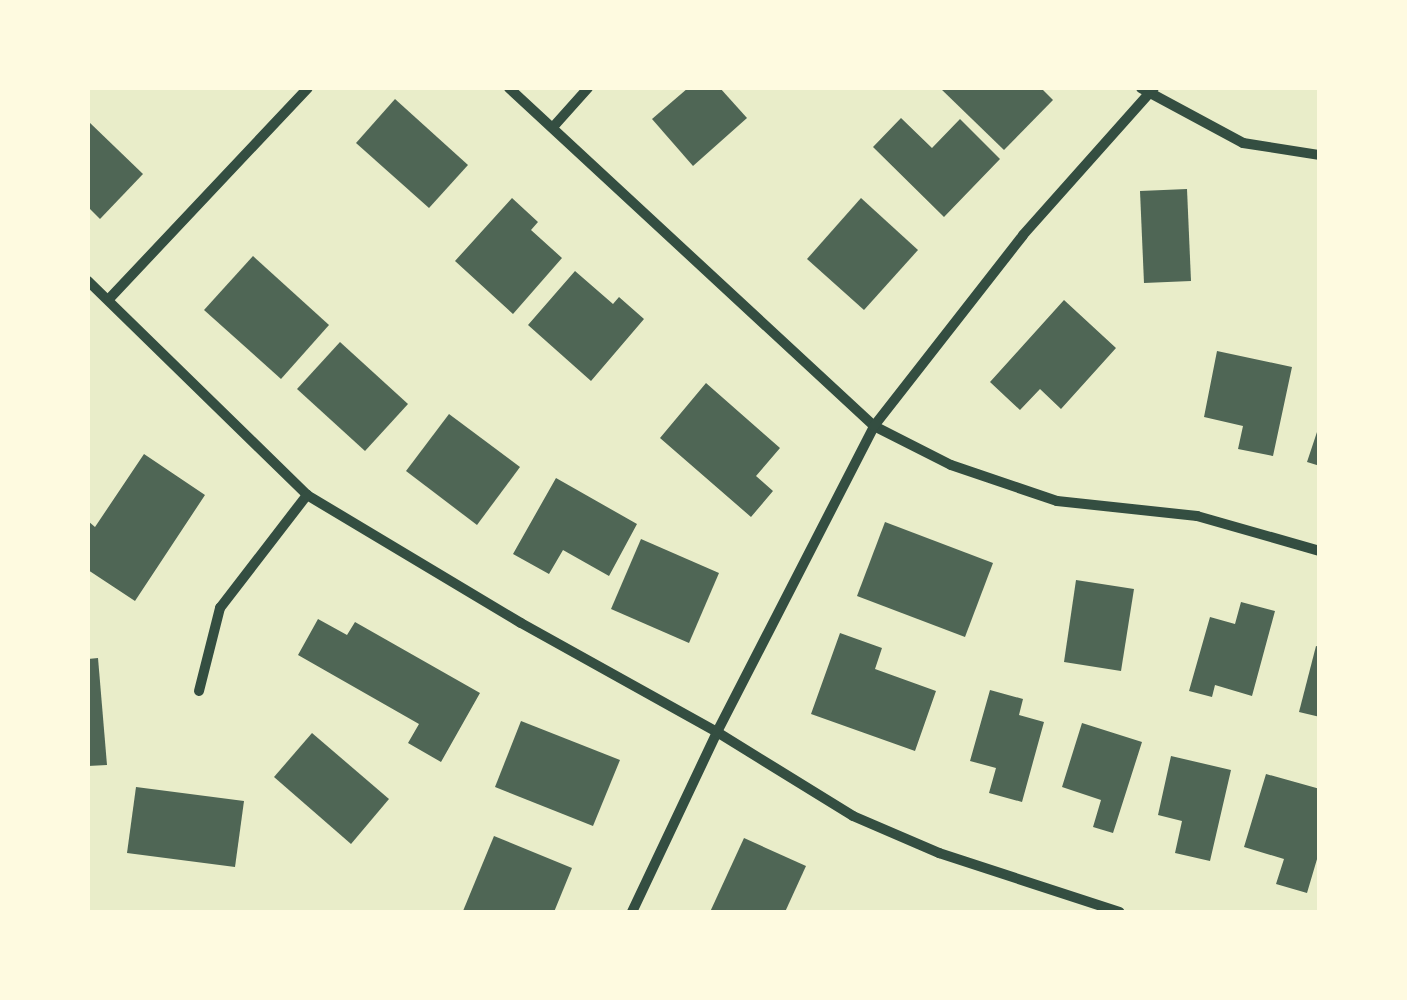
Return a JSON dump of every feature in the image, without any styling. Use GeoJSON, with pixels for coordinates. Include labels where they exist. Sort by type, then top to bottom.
{"type":"FeatureCollection","features":[{"type":"Feature","properties":{"kind":"street"},"geometry":{"type":"LineString","coordinates":[[109,299],[308,88]]}},
{"type":"Feature","properties":{"kind":"street"},"geometry":{"type":"LineString","coordinates":[[509,88],[874,426],[951,466],[1056,501],[1197,516],[1320,551]]}},
{"type":"Feature","properties":{"kind":"street"},"geometry":{"type":"LineString","coordinates":[[554,126],[588,88]]}},
{"type":"Feature","properties":{"kind":"street"},"geometry":{"type":"LineString","coordinates":[[632,912],[717,732],[874,426],[1023,234],[1148,90],[1243,143],[1320,156]]}},
{"type":"Feature","properties":{"kind":"street"},"geometry":{"type":"LineString","coordinates":[[88,281],[308,495],[521,623],[717,732],[853,816],[1084,907],[1120,912]]}},
{"type":"Feature","properties":{"kind":"street"},"geometry":{"type":"LineString","coordinates":[[199,691],[220,608],[308,495]]}},
{"type":"Feature","properties":{"kind":"building"},"geometry":{"type":"Polygon","coordinates":[[[688,88],[720,88],[747,118],[693,166],[652,119],[688,88]]]}},
{"type":"Feature","properties":{"kind":"building"},"geometry":{"type":"Polygon","coordinates":[[[940,88],[1041,88],[1053,100],[1004,150],[940,88]]]}},
{"type":"Feature","properties":{"kind":"building"},"geometry":{"type":"Polygon","coordinates":[[[395,99],[468,165],[429,208],[356,143],[395,99]]]}},
{"type":"Feature","properties":{"kind":"building"},"geometry":{"type":"Polygon","coordinates":[[[901,118],[932,148],[960,119],[1000,159],[944,217],[873,147],[901,118]]]}},
{"type":"Feature","properties":{"kind":"building"},"geometry":{"type":"Polygon","coordinates":[[[88,121],[143,174],[100,219],[88,207],[88,121]]]}},
{"type":"Feature","properties":{"kind":"building"},"geometry":{"type":"Polygon","coordinates":[[[1187,189],[1191,281],[1144,283],[1140,191],[1187,189]]]}},
{"type":"Feature","properties":{"kind":"building"},"geometry":{"type":"Polygon","coordinates":[[[512,198],[538,222],[531,230],[562,258],[513,314],[455,261],[512,198]]]}},
{"type":"Feature","properties":{"kind":"building"},"geometry":{"type":"Polygon","coordinates":[[[861,198],[918,250],[864,310],[807,259],[861,198]]]}},
{"type":"Feature","properties":{"kind":"building"},"geometry":{"type":"Polygon","coordinates":[[[253,256],[329,325],[281,379],[204,310],[253,256]]]}},
{"type":"Feature","properties":{"kind":"building"},"geometry":{"type":"Polygon","coordinates":[[[575,271],[613,304],[619,297],[644,319],[591,381],[528,325],[575,271]]]}},
{"type":"Feature","properties":{"kind":"building"},"geometry":{"type":"Polygon","coordinates":[[[1064,300],[1116,348],[1061,409],[1040,389],[1020,410],[990,382],[1064,300]]]}},
{"type":"Feature","properties":{"kind":"building"},"geometry":{"type":"Polygon","coordinates":[[[340,342],[408,404],[365,451],[297,389],[340,342]]]}},
{"type":"Feature","properties":{"kind":"building"},"geometry":{"type":"Polygon","coordinates":[[[1217,351],[1292,367],[1273,456],[1238,449],[1243,426],[1204,417],[1217,351]]]}},
{"type":"Feature","properties":{"kind":"building"},"geometry":{"type":"Polygon","coordinates":[[[706,383],[780,448],[756,476],[773,491],[751,517],[660,438],[706,383]]]}},
{"type":"Feature","properties":{"kind":"building"},"geometry":{"type":"Polygon","coordinates":[[[449,414],[520,467],[477,525],[406,471],[449,414]]]}},
{"type":"Feature","properties":{"kind":"building"},"geometry":{"type":"Polygon","coordinates":[[[1320,426],[1320,466],[1307,462],[1320,426]]]}},
{"type":"Feature","properties":{"kind":"building"},"geometry":{"type":"Polygon","coordinates":[[[144,454],[205,495],[135,601],[88,570],[88,521],[95,527],[144,454]]]}},
{"type":"Feature","properties":{"kind":"building"},"geometry":{"type":"Polygon","coordinates":[[[556,478],[637,524],[609,576],[563,550],[549,574],[513,554],[556,478]]]}},
{"type":"Feature","properties":{"kind":"building"},"geometry":{"type":"Polygon","coordinates":[[[885,522],[993,563],[965,637],[857,596],[885,522]]]}},
{"type":"Feature","properties":{"kind":"building"},"geometry":{"type":"Polygon","coordinates":[[[641,539],[719,573],[689,643],[611,609],[641,539]]]}},
{"type":"Feature","properties":{"kind":"building"},"geometry":{"type":"Polygon","coordinates":[[[1076,580],[1134,589],[1121,671],[1064,662],[1076,580]]]}},
{"type":"Feature","properties":{"kind":"building"},"geometry":{"type":"Polygon","coordinates":[[[1241,602],[1275,611],[1252,696],[1215,685],[1212,697],[1189,691],[1210,617],[1235,624],[1241,602]]]}},
{"type":"Feature","properties":{"kind":"building"},"geometry":{"type":"Polygon","coordinates":[[[318,619],[347,635],[355,622],[480,693],[441,762],[408,743],[419,724],[298,655],[318,619]]]}},
{"type":"Feature","properties":{"kind":"building"},"geometry":{"type":"Polygon","coordinates":[[[840,633],[882,648],[875,669],[936,691],[915,751],[811,714],[840,633]]]}},
{"type":"Feature","properties":{"kind":"building"},"geometry":{"type":"Polygon","coordinates":[[[1316,646],[1320,647],[1320,717],[1299,712],[1316,646]]]}},
{"type":"Feature","properties":{"kind":"building"},"geometry":{"type":"Polygon","coordinates":[[[98,658],[107,765],[88,766],[88,659],[98,658]]]}},
{"type":"Feature","properties":{"kind":"building"},"geometry":{"type":"Polygon","coordinates":[[[990,690],[1023,699],[1019,715],[1044,722],[1022,802],[989,793],[996,768],[970,761],[990,690]]]}},
{"type":"Feature","properties":{"kind":"building"},"geometry":{"type":"Polygon","coordinates":[[[521,721],[620,760],[593,826],[495,787],[521,721]]]}},
{"type":"Feature","properties":{"kind":"building"},"geometry":{"type":"Polygon","coordinates":[[[1082,723],[1142,742],[1113,833],[1093,827],[1101,800],[1062,787],[1082,723]]]}},
{"type":"Feature","properties":{"kind":"building"},"geometry":{"type":"Polygon","coordinates":[[[312,733],[389,799],[351,844],[274,777],[312,733]]]}},
{"type":"Feature","properties":{"kind":"building"},"geometry":{"type":"Polygon","coordinates":[[[1171,756],[1231,770],[1210,861],[1175,853],[1182,821],[1158,815],[1171,756]]]}},
{"type":"Feature","properties":{"kind":"building"},"geometry":{"type":"Polygon","coordinates":[[[1266,774],[1320,789],[1320,849],[1307,893],[1276,884],[1284,859],[1244,847],[1266,774]]]}},
{"type":"Feature","properties":{"kind":"building"},"geometry":{"type":"Polygon","coordinates":[[[136,787],[244,801],[235,867],[127,853],[136,787]]]}},
{"type":"Feature","properties":{"kind":"building"},"geometry":{"type":"Polygon","coordinates":[[[494,836],[572,868],[554,912],[463,911],[494,836]]]}},
{"type":"Feature","properties":{"kind":"building"},"geometry":{"type":"Polygon","coordinates":[[[744,838],[806,866],[785,912],[710,912],[744,838]]]}}]}
